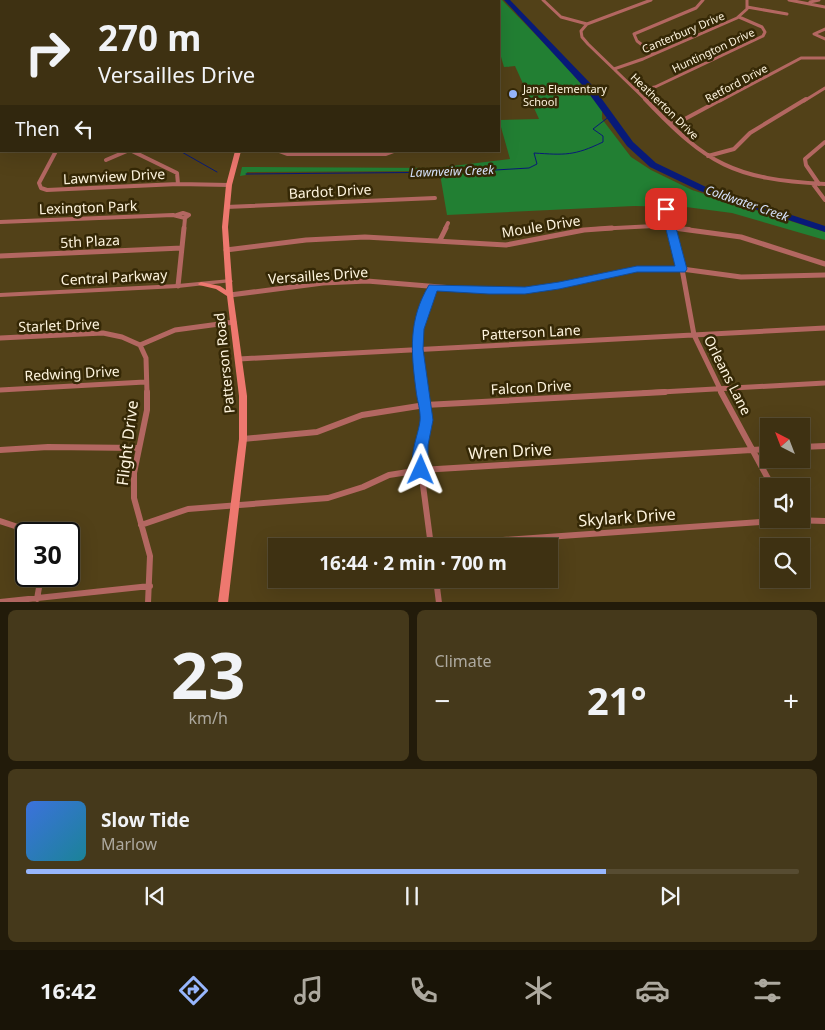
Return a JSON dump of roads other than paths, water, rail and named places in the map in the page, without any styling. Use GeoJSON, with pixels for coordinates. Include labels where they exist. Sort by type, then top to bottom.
{"type":"FeatureCollection","features":[{"type":"Feature","properties":{"kind":"main road","name":"Patterson Road"},"geometry":{"type":"LineString","coordinates":[[223,602],[243,439],[243,396],[226,250],[226,207],[229,185],[238,152]]}},
{"type":"Feature","properties":{"kind":"main road"},"geometry":{"type":"LineString","coordinates":[[201,284],[218,287],[231,295]]}},
{"type":"Feature","properties":{"kind":"street"},"geometry":{"type":"LineString","coordinates":[[543,0],[562,17],[587,24],[652,0]]}},
{"type":"Feature","properties":{"kind":"street"},"geometry":{"type":"LineString","coordinates":[[654,54],[638,41],[634,34],[696,8],[703,0]]}},
{"type":"Feature","properties":{"kind":"street"},"geometry":{"type":"LineString","coordinates":[[747,0],[748,7],[787,14]]}},
{"type":"Feature","properties":{"kind":"street"},"geometry":{"type":"LineString","coordinates":[[789,0],[825,7]]}},
{"type":"Feature","properties":{"kind":"street"},"geometry":{"type":"LineString","coordinates":[[804,2],[819,0]]}},
{"type":"Feature","properties":{"kind":"street","name":"Canterbury Drive"},"geometry":{"type":"LineString","coordinates":[[614,69],[654,54],[739,17],[748,7]]}},
{"type":"Feature","properties":{"kind":"street","name":"Huntington Drive"},"geometry":{"type":"LineString","coordinates":[[637,90],[655,87],[763,36],[765,32],[762,27],[739,17]]}},
{"type":"Feature","properties":{"kind":"street","name":"Heatherton Drive"},"geometry":{"type":"LineString","coordinates":[[587,24],[581,31],[582,37],[690,144],[708,157],[735,169],[759,176],[785,182],[824,184]]}},
{"type":"Feature","properties":{"kind":"street"},"geometry":{"type":"LineString","coordinates":[[825,29],[815,35],[825,39]]}},
{"type":"Feature","properties":{"kind":"street","name":"Retford Drive"},"geometry":{"type":"LineString","coordinates":[[668,122],[683,120],[801,58],[811,56],[825,58]]}},
{"type":"Feature","properties":{"kind":"street"},"geometry":{"type":"LineString","coordinates":[[708,157],[734,149],[750,133],[825,88]]}},
{"type":"Feature","properties":{"kind":"street"},"geometry":{"type":"LineString","coordinates":[[824,184],[806,165],[805,159],[825,142]]}},
{"type":"Feature","properties":{"kind":"street","name":"Lawnview Drive"},"geometry":{"type":"LineString","coordinates":[[55,152],[39,183],[41,188],[47,190],[178,184],[229,185]]}},
{"type":"Feature","properties":{"kind":"street"},"geometry":{"type":"LineString","coordinates":[[106,160],[125,152]]}},
{"type":"Feature","properties":{"kind":"street"},"geometry":{"type":"LineString","coordinates":[[134,152],[177,173],[178,184]]}},
{"type":"Feature","properties":{"kind":"street"},"geometry":{"type":"LineString","coordinates":[[282,152],[287,154],[386,154],[391,152]]}},
{"type":"Feature","properties":{"kind":"street"},"geometry":{"type":"LineString","coordinates":[[813,184],[825,200]]}},
{"type":"Feature","properties":{"kind":"street","name":"Bardot Drive"},"geometry":{"type":"LineString","coordinates":[[226,207],[435,198]]}},
{"type":"Feature","properties":{"kind":"street","name":"Orleans Lane"},"geometry":{"type":"LineString","coordinates":[[666,209],[682,269],[694,334],[720,389],[768,478]]}},
{"type":"Feature","properties":{"kind":"street","name":"Lexington Park"},"geometry":{"type":"LineString","coordinates":[[0,222],[176,215],[185,218],[182,248]]}},
{"type":"Feature","properties":{"kind":"street"},"geometry":{"type":"LineString","coordinates":[[440,240],[448,223]]}},
{"type":"Feature","properties":{"kind":"street","name":"Moule Drive"},"geometry":{"type":"LineString","coordinates":[[226,250],[341,237],[386,237],[440,240],[475,245],[506,245],[593,229],[671,226],[748,239],[825,264]]}},
{"type":"Feature","properties":{"kind":"street"},"geometry":{"type":"LineString","coordinates":[[178,286],[182,248]]}},
{"type":"Feature","properties":{"kind":"street","name":"5th Plaza"},"geometry":{"type":"LineString","coordinates":[[0,256],[182,248]]}},
{"type":"Feature","properties":{"kind":"street","name":"Versailles Drive"},"geometry":{"type":"LineString","coordinates":[[231,295],[323,283],[367,281],[433,288],[489,291],[525,290],[559,286],[637,269],[682,269],[741,277],[825,275]]}},
{"type":"Feature","properties":{"kind":"street","name":"Central Parkway"},"geometry":{"type":"LineString","coordinates":[[0,295],[178,286],[230,281]]}},
{"type":"Feature","properties":{"kind":"street"},"geometry":{"type":"LineString","coordinates":[[430,538],[421,470],[421,445],[427,420],[417,349],[418,329],[433,288]]}},
{"type":"Feature","properties":{"kind":"street"},"geometry":{"type":"LineString","coordinates":[[140,345],[175,330],[234,322]]}},
{"type":"Feature","properties":{"kind":"street","name":"Patterson Lane"},"geometry":{"type":"LineString","coordinates":[[239,359],[825,328]]}},
{"type":"Feature","properties":{"kind":"street","name":"Starlet Drive"},"geometry":{"type":"LineString","coordinates":[[0,338],[103,333],[122,337],[140,345]]}},
{"type":"Feature","properties":{"kind":"street","name":"Flight Drive"},"geometry":{"type":"LineString","coordinates":[[140,345],[146,358],[146,419],[134,473],[134,498],[150,556],[148,602]]}},
{"type":"Feature","properties":{"kind":"street","name":"Redwing Drive"},"geometry":{"type":"LineString","coordinates":[[0,390],[145,382]]}},
{"type":"Feature","properties":{"kind":"street","name":"Falcon Drive"},"geometry":{"type":"LineString","coordinates":[[243,439],[317,432],[362,415],[425,405],[825,383]]}},
{"type":"Feature","properties":{"kind":"street"},"geometry":{"type":"LineString","coordinates":[[810,447],[825,446]]}},
{"type":"Feature","properties":{"kind":"street"},"geometry":{"type":"LineString","coordinates":[[0,450],[48,447],[139,448]]}},
{"type":"Feature","properties":{"kind":"street","name":"Wren Drive"},"geometry":{"type":"LineString","coordinates":[[141,525],[188,509],[328,498],[363,487],[390,475],[421,470],[760,450]]}},
{"type":"Feature","properties":{"kind":"street","name":"Skylark Drive"},"geometry":{"type":"LineString","coordinates":[[810,520],[825,521]]}},
{"type":"Feature","properties":{"kind":"street"},"geometry":{"type":"LineString","coordinates":[[0,521],[15,526]]}},
{"type":"Feature","properties":{"kind":"street","name":"Skylark Drive"},"geometry":{"type":"LineString","coordinates":[[537,538],[760,521]]}},
{"type":"Feature","properties":{"kind":"street"},"geometry":{"type":"LineString","coordinates":[[0,602],[37,600],[150,586]]}},
{"type":"Feature","properties":{"kind":"street"},"geometry":{"type":"LineString","coordinates":[[37,600],[39,587]]}},
{"type":"Feature","properties":{"kind":"street"},"geometry":{"type":"LineString","coordinates":[[437,588],[439,602]]}},
{"type":"Feature","properties":{"kind":"waterway","name":"Coldwater Creek"},"geometry":{"type":"LineString","coordinates":[[507,0],[588,86],[630,144],[653,165],[703,189],[825,229]]}},
{"type":"Feature","properties":{"kind":"waterway","name":"Lawnveiw Creek"},"geometry":{"type":"LineString","coordinates":[[246,174],[462,172],[529,168],[537,164],[534,153],[569,154],[603,142],[603,136],[593,129],[610,116]]}},
{"type":"Feature","properties":{"kind":"waterway","name":"Lawnveiw Creek"},"geometry":{"type":"LineString","coordinates":[[182,152],[217,172]]}},
{"type":"Feature","properties":{"kind":"place","name":"Jana Elementary School"},"geometry":{"type":"Point","coordinates":[513,94]}}]}
